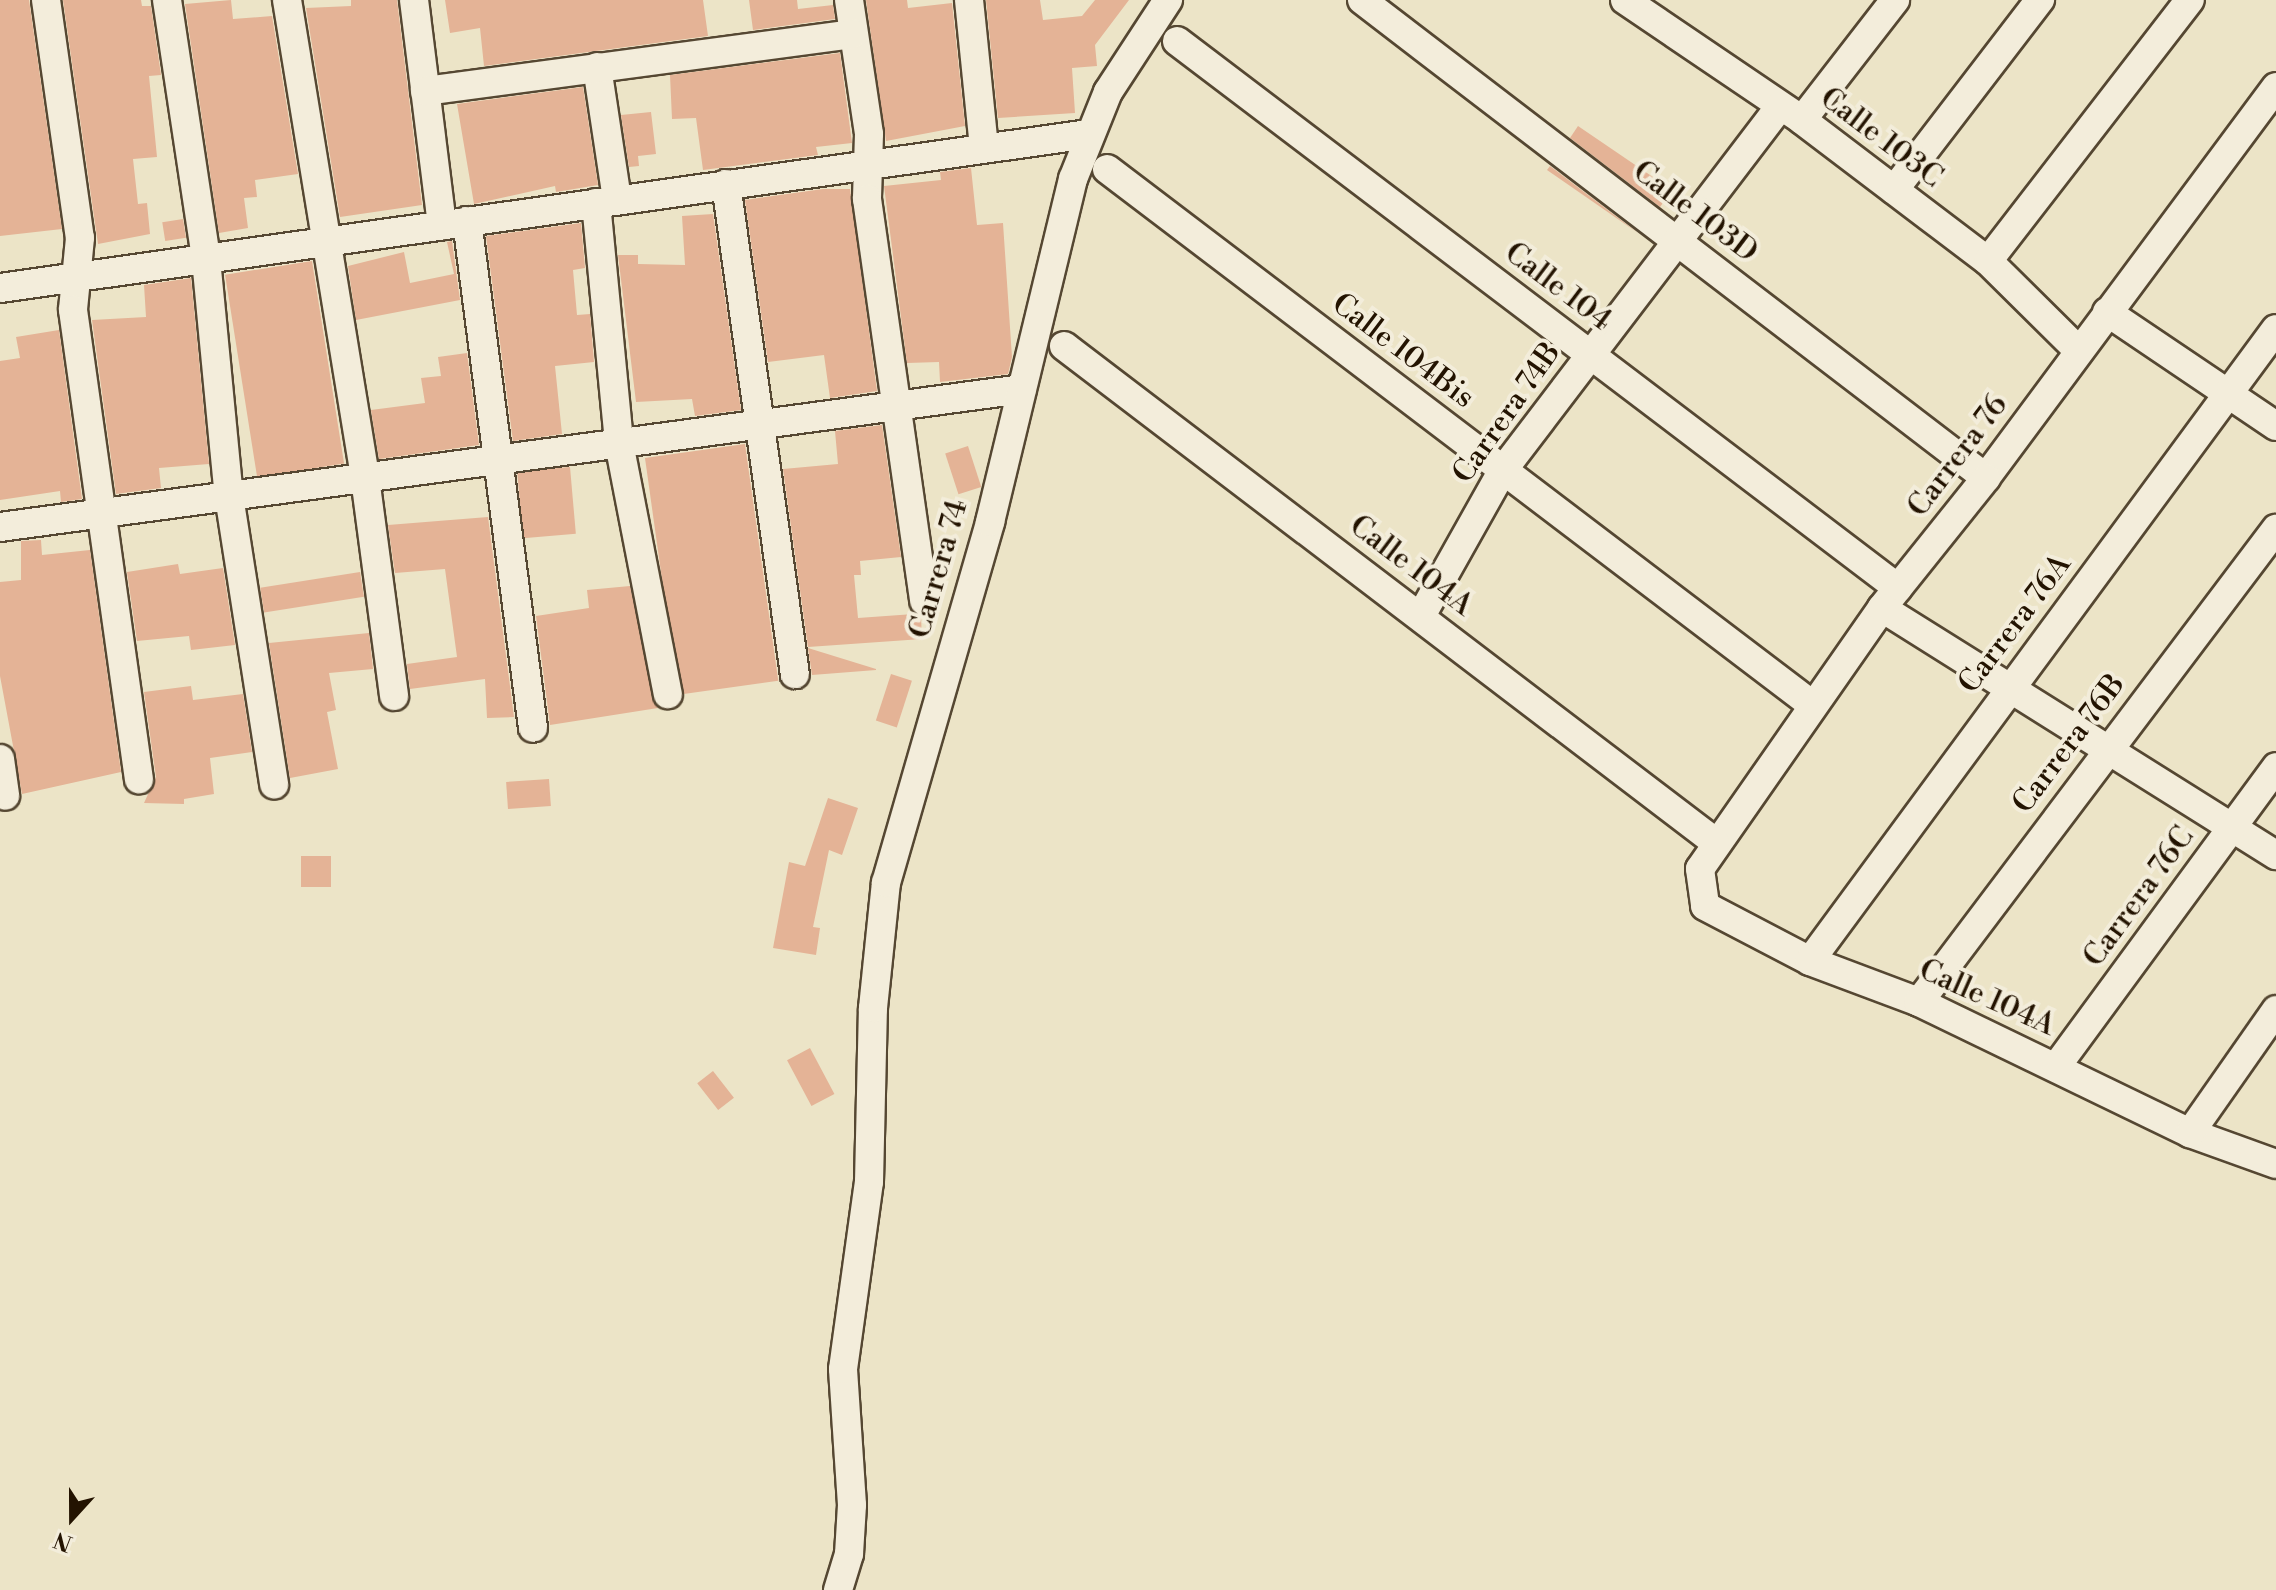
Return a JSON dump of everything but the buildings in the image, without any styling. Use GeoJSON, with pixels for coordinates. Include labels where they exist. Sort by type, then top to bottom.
{"type":"FeatureCollection","features":[{"type":"Feature","properties":{"kind":"street"},"geometry":{"type":"LineString","coordinates":[[46,0],[80,238],[73,310],[98,514],[139,779]]}},
{"type":"Feature","properties":{"kind":"street"},"geometry":{"type":"LineString","coordinates":[[167,0],[206,259],[229,496],[274,785]]}},
{"type":"Feature","properties":{"kind":"street"},"geometry":{"type":"LineString","coordinates":[[287,0],[324,242],[365,478],[394,696]]}},
{"type":"Feature","properties":{"kind":"street"},"geometry":{"type":"LineString","coordinates":[[414,0],[425,91],[455,223],[499,460],[533,728]]}},
{"type":"Feature","properties":{"kind":"street"},"geometry":{"type":"LineString","coordinates":[[849,0],[869,134],[867,164],[896,406],[924,601]]}},
{"type":"Feature","properties":{"kind":"street"},"geometry":{"type":"LineString","coordinates":[[969,0],[984,147]]}},
{"type":"Feature","properties":{"kind":"street","name":"Carrera 74"},"geometry":{"type":"LineString","coordinates":[[838,1590],[849,1554],[852,1505],[843,1369],[869,1182],[873,1008],[886,883],[990,522],[1089,134],[1122,67],[1168,0]]}},
{"type":"Feature","properties":{"kind":"street","name":"Calle 103D"},"geometry":{"type":"LineString","coordinates":[[1362,0],[1986,478]]}},
{"type":"Feature","properties":{"kind":"street","name":"Calle 103C"},"geometry":{"type":"LineString","coordinates":[[1625,0],[1791,113],[1988,261],[2079,351]]}},
{"type":"Feature","properties":{"kind":"street"},"geometry":{"type":"LineString","coordinates":[[1791,113],[1895,0]]}},
{"type":"Feature","properties":{"kind":"street"},"geometry":{"type":"LineString","coordinates":[[1894,190],[2040,0]]}},
{"type":"Feature","properties":{"kind":"street"},"geometry":{"type":"LineString","coordinates":[[1988,261],[2190,0]]}},
{"type":"Feature","properties":{"kind":"street"},"geometry":{"type":"LineString","coordinates":[[425,91],[853,34]]}},
{"type":"Feature","properties":{"kind":"street","name":"Calle 104"},"geometry":{"type":"LineString","coordinates":[[1177,41],[1589,353],[1890,598],[2009,688],[2105,751],[2276,855]]}},
{"type":"Feature","properties":{"kind":"street"},"geometry":{"type":"LineString","coordinates":[[597,67],[619,443],[668,694]]}},
{"type":"Feature","properties":{"kind":"street","name":"Carrera 76"},"geometry":{"type":"LineString","coordinates":[[1700,869],[1715,842],[1811,704],[1890,598],[1986,478],[2276,87]]}},
{"type":"Feature","properties":{"kind":"street","name":"Carrera 74B"},"geometry":{"type":"LineString","coordinates":[[1421,616],[1503,470],[1589,353],[1678,241],[1791,113]]}},
{"type":"Feature","properties":{"kind":"street"},"geometry":{"type":"LineString","coordinates":[[0,288],[1089,134]]}},
{"type":"Feature","properties":{"kind":"street","name":"Calle 104Bis"},"geometry":{"type":"LineString","coordinates":[[1107,169],[1811,704]]}},
{"type":"Feature","properties":{"kind":"street"},"geometry":{"type":"LineString","coordinates":[[726,184],[795,674]]}},
{"type":"Feature","properties":{"kind":"street"},"geometry":{"type":"LineString","coordinates":[[2107,312],[2227,396],[2276,426]]}},
{"type":"Feature","properties":{"kind":"street","name":"Carrera 76A"},"geometry":{"type":"LineString","coordinates":[[1810,961],[2276,329]]}},
{"type":"Feature","properties":{"kind":"street","name":"Calle 104A"},"geometry":{"type":"LineString","coordinates":[[1064,346],[1715,842]]}},
{"type":"Feature","properties":{"kind":"street"},"geometry":{"type":"LineString","coordinates":[[0,527],[1022,389]]}},
{"type":"Feature","properties":{"kind":"street","name":"Carrera 76B"},"geometry":{"type":"LineString","coordinates":[[1919,1002],[2105,751],[2272,545]]}},
{"type":"Feature","properties":{"kind":"street"},"geometry":{"type":"LineString","coordinates":[[0,759],[5,796]]}},
{"type":"Feature","properties":{"kind":"street","name":"Carrera 76C"},"geometry":{"type":"LineString","coordinates":[[2056,1067],[2276,767]]}},
{"type":"Feature","properties":{"kind":"street","name":"Calle 104A"},"geometry":{"type":"LineString","coordinates":[[1700,869],[1705,906],[1810,961],[1919,1002],[2190,1133],[2276,1164]]}},
{"type":"Feature","properties":{"kind":"street"},"geometry":{"type":"LineString","coordinates":[[2190,1133],[2276,1010]]}}]}
